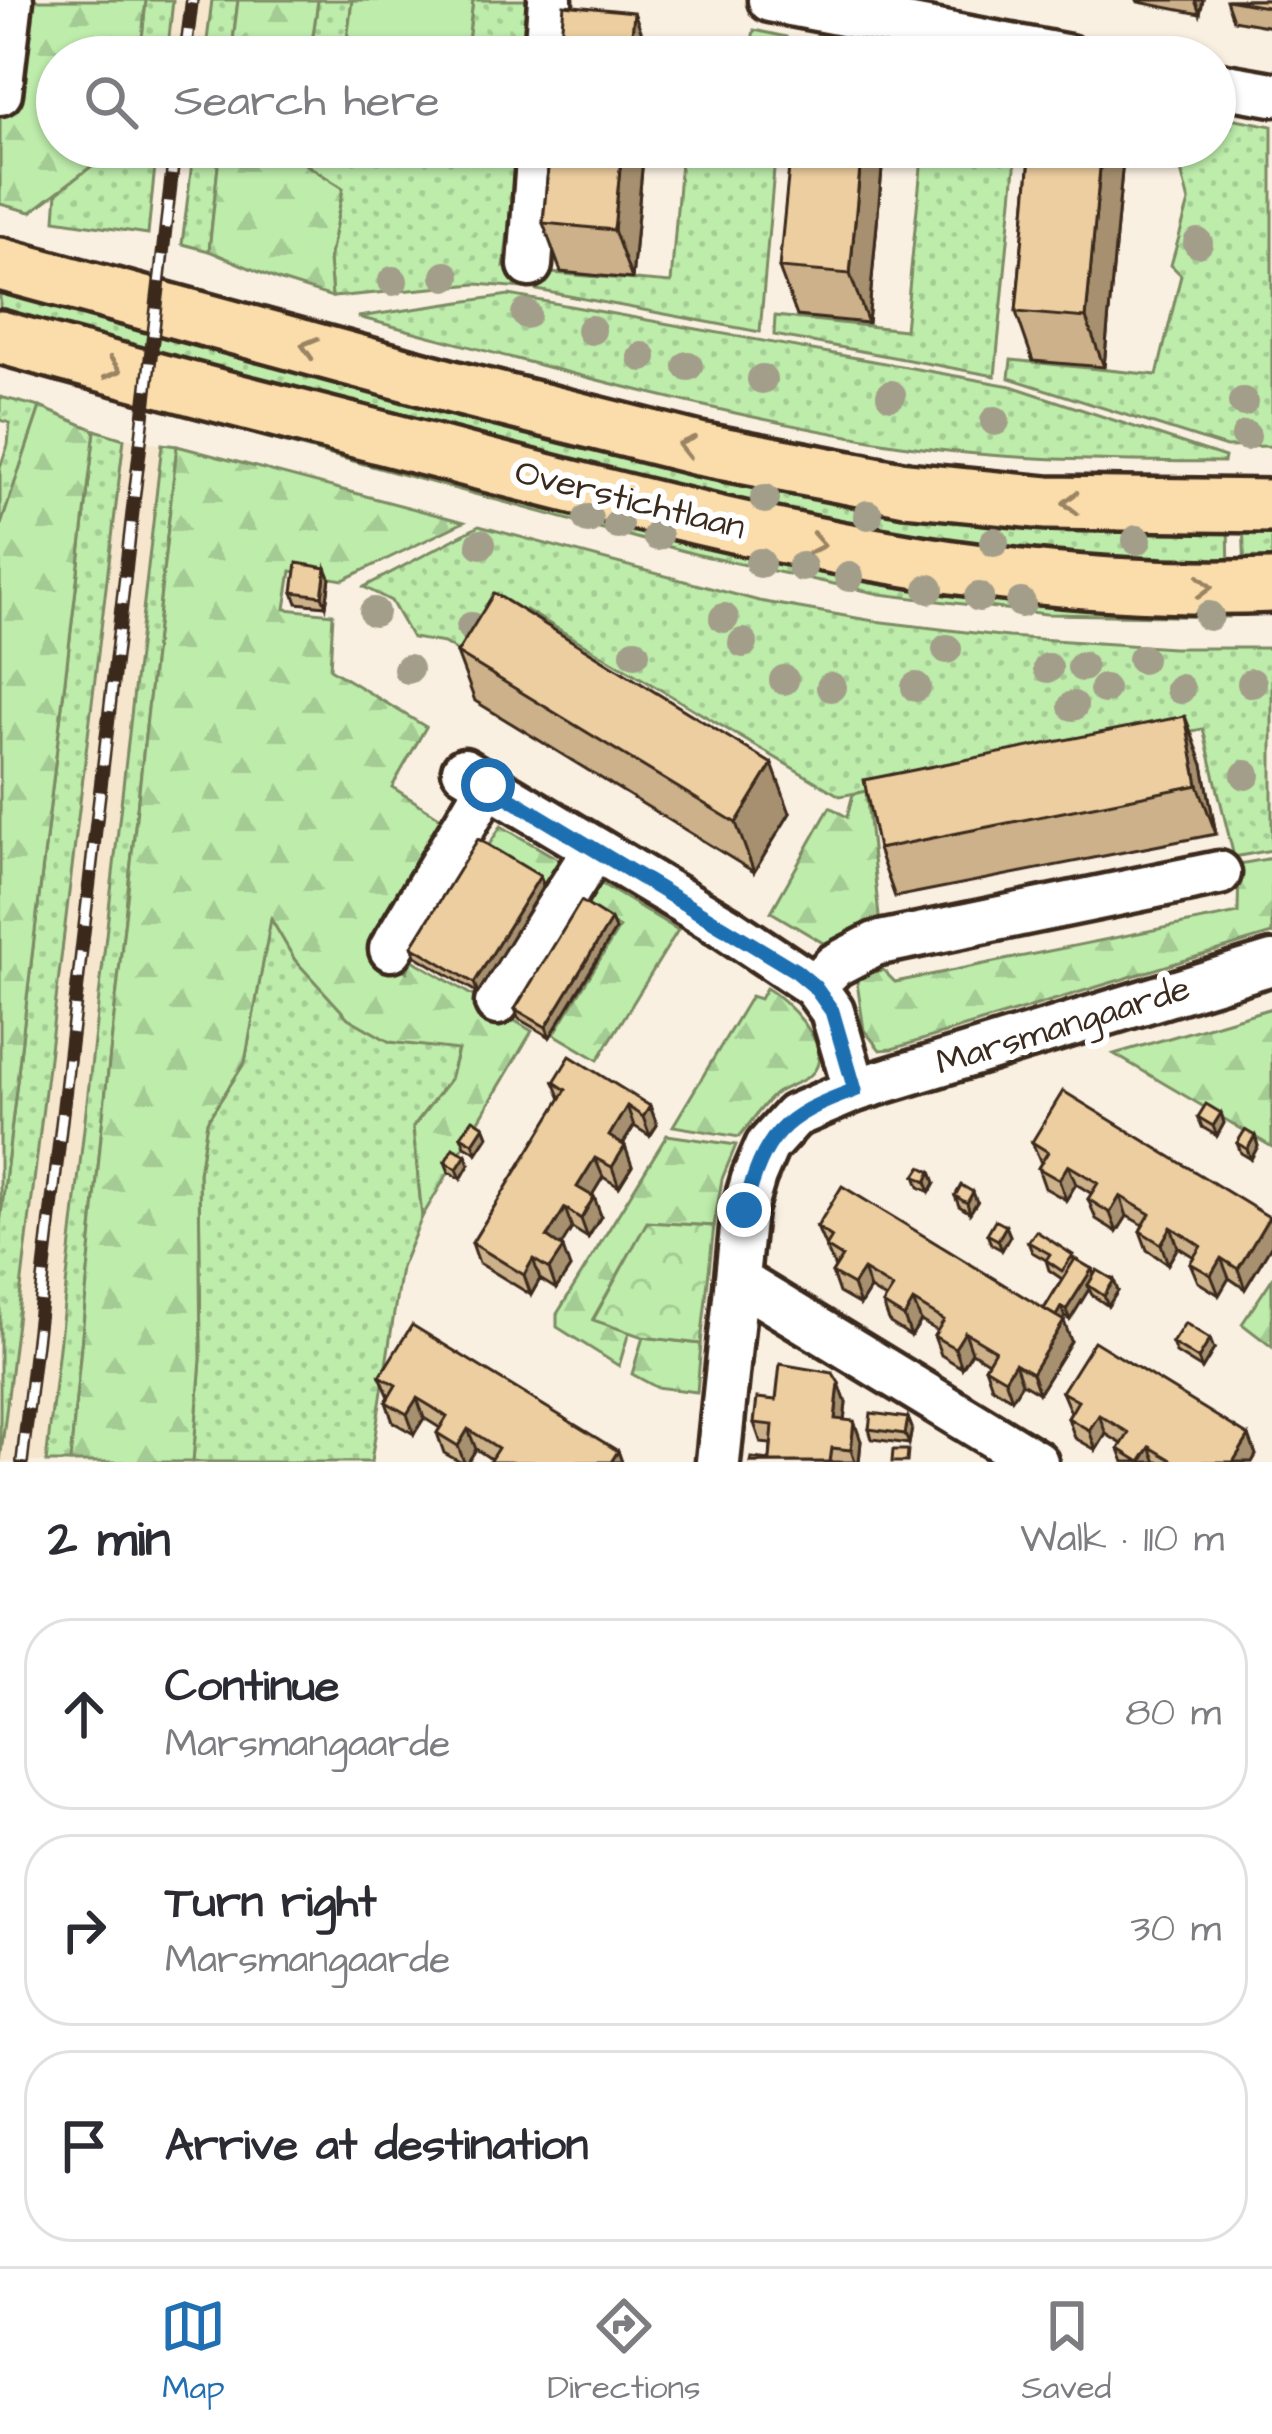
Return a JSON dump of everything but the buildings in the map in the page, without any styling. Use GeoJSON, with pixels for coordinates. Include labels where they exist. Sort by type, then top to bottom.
{"type":"FeatureCollection","features":[{"type":"Feature","properties":{"kind":"main road","name":"Overstichtlaan"},"geometry":{"type":"LineString","coordinates":[[0,264],[699,449],[906,489],[1047,503],[1272,506]]}},
{"type":"Feature","properties":{"kind":"main road","name":"Overstichtlaan"},"geometry":{"type":"LineString","coordinates":[[0,337],[710,523],[921,565],[1085,583],[1272,586]]}},
{"type":"Feature","properties":{"kind":"street"},"geometry":{"type":"LineString","coordinates":[[0,93],[11,0]]}},
{"type":"Feature","properties":{"kind":"street"},"geometry":{"type":"LineString","coordinates":[[547,36],[550,0]]}},
{"type":"Feature","properties":{"kind":"street"},"geometry":{"type":"LineString","coordinates":[[789,2],[962,36]]}},
{"type":"Feature","properties":{"kind":"street"},"geometry":{"type":"LineString","coordinates":[[1236,88],[1272,94]]}},
{"type":"Feature","properties":{"kind":"street"},"geometry":{"type":"LineString","coordinates":[[530,265],[537,168]]}},
{"type":"Feature","properties":{"kind":"street"},"geometry":{"type":"LineString","coordinates":[[391,950],[476,778],[727,928],[814,986],[832,1011],[855,1090]]}},
{"type":"Feature","properties":{"kind":"street"},"geometry":{"type":"LineString","coordinates":[[497,1004],[594,850]]}},
{"type":"Feature","properties":{"kind":"street"},"geometry":{"type":"LineString","coordinates":[[814,986],[835,965],[875,944],[1219,873]]}},
{"type":"Feature","properties":{"kind":"street","name":"Marsmangaarde"},"geometry":{"type":"LineString","coordinates":[[718,1462],[744,1210],[767,1146],[794,1116],[855,1090],[1272,963]]}},
{"type":"Feature","properties":{"kind":"street"},"geometry":{"type":"LineString","coordinates":[[737,1280],[1036,1462]]}},
{"type":"Feature","properties":{"kind":"shaded area"},"geometry":{"type":"Polygon","coordinates":[[[71,0],[318,0],[313,36],[68,36],[71,0]]]}},
{"type":"Feature","properties":{"kind":"shaded area"},"geometry":{"type":"Polygon","coordinates":[[[95,430],[256,466],[148,1462],[0,1462],[0,1223],[95,430]]]}},
{"type":"Feature","properties":{"kind":"green space"},"geometry":{"type":"Polygon","coordinates":[[[20,0],[146,0],[142,36],[36,36],[36,168],[89,168],[31,212],[0,204],[0,115],[11,86],[20,0]]]}},
{"type":"Feature","properties":{"kind":"green space"},"geometry":{"type":"Polygon","coordinates":[[[146,0],[173,0],[169,36],[142,36],[146,0]]]}},
{"type":"Feature","properties":{"kind":"green space"},"geometry":{"type":"Polygon","coordinates":[[[212,0],[238,0],[234,36],[208,36],[212,0]]]}},
{"type":"Feature","properties":{"kind":"green space"},"geometry":{"type":"Polygon","coordinates":[[[238,0],[318,0],[313,36],[234,36],[238,0]]]}},
{"type":"Feature","properties":{"kind":"green space"},"geometry":{"type":"Polygon","coordinates":[[[318,0],[352,0],[348,36],[313,36],[318,0]]]}},
{"type":"Feature","properties":{"kind":"green space"},"geometry":{"type":"Polygon","coordinates":[[[352,0],[473,0],[469,36],[348,36],[352,0]]]}},
{"type":"Feature","properties":{"kind":"green space"},"geometry":{"type":"Polygon","coordinates":[[[473,0],[531,0],[528,36],[469,36],[473,0]]]}},
{"type":"Feature","properties":{"kind":"green space"},"geometry":{"type":"Polygon","coordinates":[[[1236,119],[1272,126],[1272,446],[1226,447],[1009,378],[1011,360],[1157,375],[1181,275],[1171,265],[1189,202],[1180,168],[1236,168],[1236,119]]]}},
{"type":"Feature","properties":{"kind":"green space"},"geometry":{"type":"Polygon","coordinates":[[[89,168],[155,168],[148,234],[55,220],[57,192],[89,168]]]}},
{"type":"Feature","properties":{"kind":"green space"},"geometry":{"type":"Polygon","coordinates":[[[191,168],[218,168],[209,251],[182,244],[191,168]]]}},
{"type":"Feature","properties":{"kind":"green space"},"geometry":{"type":"Polygon","coordinates":[[[218,168],[311,168],[343,188],[329,260],[332,297],[209,251],[218,168]]]}},
{"type":"Feature","properties":{"kind":"green space"},"geometry":{"type":"Polygon","coordinates":[[[312,168],[516,168],[504,267],[525,270],[524,288],[477,284],[332,297],[329,260],[343,189],[312,168]]]}},
{"type":"Feature","properties":{"kind":"green space"},"geometry":{"type":"Polygon","coordinates":[[[680,168],[774,168],[760,332],[537,290],[539,272],[671,283],[680,168]]]}},
{"type":"Feature","properties":{"kind":"green space"},"geometry":{"type":"Polygon","coordinates":[[[921,168],[1015,168],[995,376],[774,335],[775,316],[905,330],[921,168]]]}},
{"type":"Feature","properties":{"kind":"green space"},"geometry":{"type":"Polygon","coordinates":[[[0,279],[583,436],[1228,522],[1229,576],[885,551],[0,322],[0,279]]]}},
{"type":"Feature","properties":{"kind":"green space"},"geometry":{"type":"Polygon","coordinates":[[[509,295],[1011,386],[1225,457],[1224,462],[1006,456],[876,441],[680,400],[358,317],[509,295]]]}},
{"type":"Feature","properties":{"kind":"green space"},"geometry":{"type":"Polygon","coordinates":[[[154,389],[1228,600],[1229,617],[1046,614],[880,594],[695,554],[150,406],[154,389]]]}},
{"type":"Feature","properties":{"kind":"green space"},"geometry":{"type":"Polygon","coordinates":[[[0,397],[40,407],[0,528],[0,467],[10,423],[0,420],[0,397]]]}},
{"type":"Feature","properties":{"kind":"green space"},"geometry":{"type":"Polygon","coordinates":[[[40,407],[95,430],[0,1223],[0,528],[40,407]]]}},
{"type":"Feature","properties":{"kind":"green space"},"geometry":{"type":"Polygon","coordinates":[[[95,430],[124,439],[0,1462],[0,1223],[95,430]]]}},
{"type":"Feature","properties":{"kind":"green space"},"geometry":{"type":"Polygon","coordinates":[[[162,444],[177,446],[70,1462],[46,1462],[162,444]]]}},
{"type":"Feature","properties":{"kind":"green space"},"geometry":{"type":"Polygon","coordinates":[[[177,446],[464,522],[343,580],[291,571],[285,609],[333,614],[330,669],[426,727],[392,787],[444,820],[368,947],[407,972],[411,959],[532,1031],[422,1217],[413,1127],[450,1079],[458,1050],[390,1042],[348,1018],[295,960],[271,919],[245,1062],[207,1121],[199,1173],[201,1359],[193,1462],[70,1462],[102,1126],[177,446]]]}},
{"type":"Feature","properties":{"kind":"green space"},"geometry":{"type":"Polygon","coordinates":[[[1243,521],[1272,523],[1272,573],[1245,574],[1243,521]]]}},
{"type":"Feature","properties":{"kind":"green space"},"geometry":{"type":"Polygon","coordinates":[[[479,526],[759,601],[874,621],[1008,637],[1173,648],[1272,648],[1272,850],[1234,857],[1203,729],[840,796],[526,610],[484,668],[444,643],[412,638],[391,601],[364,587],[479,526]]]}},
{"type":"Feature","properties":{"kind":"green space"},"geometry":{"type":"Polygon","coordinates":[[[866,791],[880,926],[830,947],[771,912],[830,807],[847,817],[853,794],[866,791]]]}},
{"type":"Feature","properties":{"kind":"green space"},"geometry":{"type":"Polygon","coordinates":[[[501,826],[570,866],[555,889],[487,848],[501,826]]]}},
{"type":"Feature","properties":{"kind":"green space"},"geometry":{"type":"Polygon","coordinates":[[[1272,858],[1272,934],[892,1049],[880,1050],[864,1030],[856,976],[883,970],[895,982],[1238,913],[1239,864],[1272,858]]]}},
{"type":"Feature","properties":{"kind":"green space"},"geometry":{"type":"Polygon","coordinates":[[[592,878],[678,930],[598,1060],[554,1034],[619,928],[578,901],[592,878]]]}},
{"type":"Feature","properties":{"kind":"green space"},"geometry":{"type":"Polygon","coordinates":[[[271,917],[295,960],[390,1042],[458,1049],[450,1079],[413,1127],[422,1217],[401,1268],[371,1462],[193,1462],[201,1359],[199,1173],[207,1121],[245,1062],[271,917]]]}},
{"type":"Feature","properties":{"kind":"green space"},"geometry":{"type":"Polygon","coordinates":[[[766,988],[795,1012],[812,1036],[819,1059],[815,1070],[775,1094],[739,1137],[673,1126],[751,996],[760,999],[766,988]]]}},
{"type":"Feature","properties":{"kind":"green space"},"geometry":{"type":"Polygon","coordinates":[[[1272,1008],[1272,1147],[1114,1054],[1272,1008]]]}},
{"type":"Feature","properties":{"kind":"green space"},"geometry":{"type":"Polygon","coordinates":[[[667,1135],[736,1145],[722,1179],[714,1226],[647,1223],[593,1319],[629,1332],[619,1366],[557,1327],[557,1314],[667,1135]]]}},
{"type":"Feature","properties":{"kind":"green space"},"geometry":{"type":"Polygon","coordinates":[[[647,1222],[714,1226],[701,1344],[643,1337],[593,1320],[647,1222]]]}},
{"type":"Feature","properties":{"kind":"green space"},"geometry":{"type":"Polygon","coordinates":[[[1272,1279],[1272,1347],[1242,1324],[1272,1279]]]}},
{"type":"Feature","properties":{"kind":"green space"},"geometry":{"type":"Polygon","coordinates":[[[643,1337],[701,1344],[697,1392],[656,1387],[632,1374],[643,1337]]]}},
{"type":"Feature","properties":{"kind":"railway"},"geometry":{"type":"LineString","coordinates":[[188,36],[192,0]]}},
{"type":"Feature","properties":{"kind":"railway"},"geometry":{"type":"LineString","coordinates":[[22,1462],[173,168]]}},
{"type":"Feature","properties":{"kind":"route"},"geometry":{"type":"LineString","coordinates":[[488,785],[796,971],[825,998],[855,1090],[794,1116],[777,1133],[754,1176],[744,1210]]}}]}
